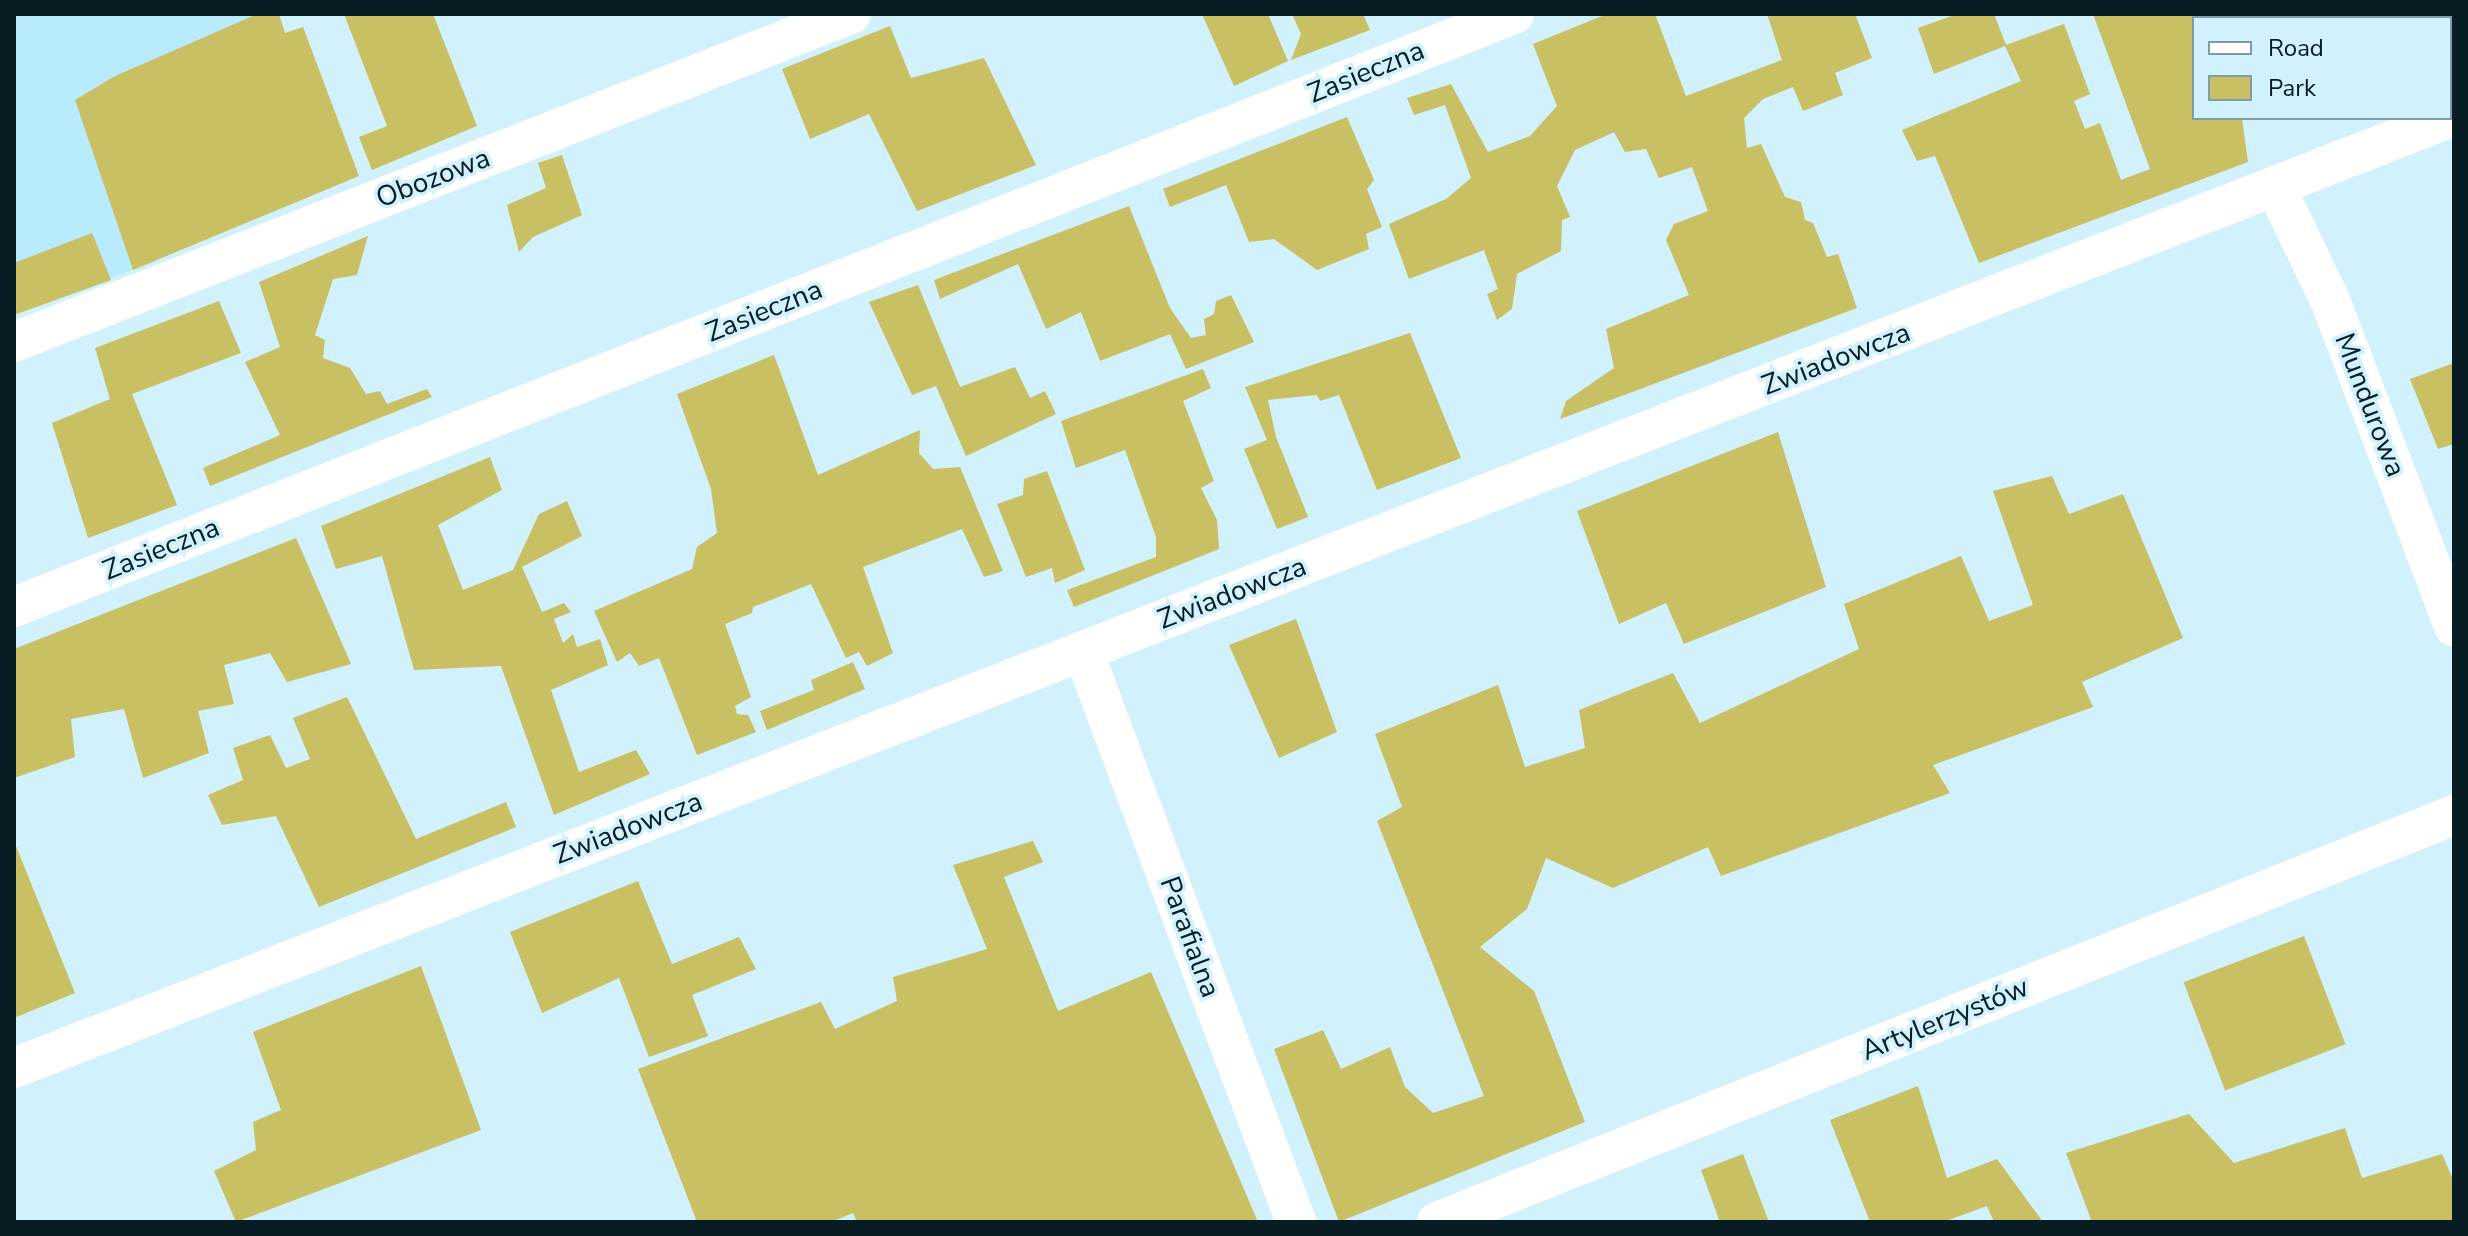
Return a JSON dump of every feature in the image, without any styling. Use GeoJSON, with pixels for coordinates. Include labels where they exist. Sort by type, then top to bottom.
{"type":"FeatureCollection","features":[{"type":"Feature","properties":{"kind":"street","name":"Obozowa"},"geometry":{"type":"LineString","coordinates":[[14,342],[851,14]]}},
{"type":"Feature","properties":{"kind":"street","name":"Zasieczna"},"geometry":{"type":"LineString","coordinates":[[14,607],[1514,14]]}},
{"type":"Feature","properties":{"kind":"street","name":"Zwiadowcza"},"geometry":{"type":"LineString","coordinates":[[14,1068],[2276,188],[2444,120]]}},
{"type":"Feature","properties":{"kind":"street","name":"Mundurowa"},"geometry":{"type":"LineString","coordinates":[[2276,188],[2330,300],[2454,626]]}},
{"type":"Feature","properties":{"kind":"street","name":"Parafialna"},"geometry":{"type":"LineString","coordinates":[[1083,651],[1296,1222]]}},
{"type":"Feature","properties":{"kind":"street","name":"Artylerzystów"},"geometry":{"type":"LineString","coordinates":[[1437,1222],[2454,815]]}},
{"type":"Feature","properties":{"kind":"shaded area"},"geometry":{"type":"Polygon","coordinates":[[[14,14],[257,14],[115,76],[76,100],[133,270],[14,315],[14,14]]]}},
{"type":"Feature","properties":{"kind":"green space"},"geometry":{"type":"Polygon","coordinates":[[[257,14],[279,14],[285,33],[303,27],[359,176],[133,270],[75,100],[115,76],[257,14]]]}},
{"type":"Feature","properties":{"kind":"green space"},"geometry":{"type":"Polygon","coordinates":[[[344,14],[433,14],[477,126],[372,170],[359,137],[387,126],[344,14]]]}},
{"type":"Feature","properties":{"kind":"green space"},"geometry":{"type":"Polygon","coordinates":[[[1202,14],[1268,14],[1288,61],[1234,86],[1202,14]]]}},
{"type":"Feature","properties":{"kind":"green space"},"geometry":{"type":"Polygon","coordinates":[[[1292,14],[1363,14],[1370,30],[1291,60],[1301,34],[1292,14]]]}},
{"type":"Feature","properties":{"kind":"green space"},"geometry":{"type":"Polygon","coordinates":[[[1607,14],[1655,14],[1686,96],[1782,60],[1767,14],[1855,14],[1872,58],[1835,73],[1843,95],[1803,111],[1793,87],[1763,99],[1744,118],[1747,148],[1761,144],[1785,197],[1801,202],[1805,220],[1813,223],[1827,257],[1838,254],[1857,308],[1560,419],[1566,401],[1614,368],[1606,329],[1689,295],[1666,240],[1674,224],[1708,211],[1692,167],[1659,178],[1646,149],[1625,152],[1614,132],[1575,150],[1557,186],[1570,217],[1562,220],[1561,251],[1517,274],[1512,309],[1497,320],[1487,294],[1498,289],[1484,250],[1409,279],[1389,224],[1446,199],[1471,178],[1445,105],[1414,115],[1407,98],[1451,84],[1488,152],[1530,136],[1557,106],[1533,44],[1607,14]]]}},
{"type":"Feature","properties":{"kind":"green space"},"geometry":{"type":"Polygon","coordinates":[[[1957,14],[1994,14],[2006,45],[2064,24],[2090,94],[2074,101],[2085,129],[2100,123],[2121,180],[2150,169],[2093,14],[2240,14],[2192,16],[2192,120],[2242,120],[2248,162],[1979,263],[1935,156],[1917,161],[1902,130],[2021,81],[2005,46],[1934,74],[1918,28],[1957,14]]]}},
{"type":"Feature","properties":{"kind":"green space"},"geometry":{"type":"Polygon","coordinates":[[[890,26],[911,78],[984,58],[1036,165],[917,211],[869,114],[810,139],[782,69],[890,26]]]}},
{"type":"Feature","properties":{"kind":"green space"},"geometry":{"type":"Polygon","coordinates":[[[1347,117],[1374,180],[1367,189],[1382,227],[1366,234],[1369,249],[1317,270],[1274,239],[1249,242],[1226,185],[1170,207],[1163,189],[1347,117]]]}},
{"type":"Feature","properties":{"kind":"green space"},"geometry":{"type":"Polygon","coordinates":[[[562,155],[582,215],[533,237],[519,252],[507,205],[546,188],[538,163],[562,155]]]}},
{"type":"Feature","properties":{"kind":"green space"},"geometry":{"type":"Polygon","coordinates":[[[1129,206],[1170,308],[1191,338],[1206,335],[1204,319],[1214,314],[1216,301],[1231,295],[1254,342],[1186,369],[1170,334],[1100,361],[1081,312],[1046,329],[1018,264],[940,299],[934,280],[1129,206]]]}},
{"type":"Feature","properties":{"kind":"green space"},"geometry":{"type":"Polygon","coordinates":[[[92,233],[111,280],[14,315],[14,263],[92,233]]]}},
{"type":"Feature","properties":{"kind":"green space"},"geometry":{"type":"Polygon","coordinates":[[[368,236],[357,275],[333,279],[315,335],[325,340],[323,358],[350,368],[366,394],[380,391],[387,404],[427,389],[432,397],[210,486],[203,468],[280,435],[245,362],[280,347],[259,282],[368,236]]]}},
{"type":"Feature","properties":{"kind":"green space"},"geometry":{"type":"Polygon","coordinates":[[[918,285],[960,387],[1015,367],[1030,398],[1045,391],[1056,414],[966,456],[936,386],[912,395],[869,302],[918,285]]]}},
{"type":"Feature","properties":{"kind":"green space"},"geometry":{"type":"Polygon","coordinates":[[[219,301],[241,353],[132,394],[177,505],[88,538],[52,423],[110,399],[95,348],[219,301]]]}},
{"type":"Feature","properties":{"kind":"green space"},"geometry":{"type":"Polygon","coordinates":[[[1410,333],[1461,458],[1377,490],[1339,395],[1320,401],[1317,395],[1268,400],[1276,437],[1308,517],[1277,529],[1244,449],[1267,440],[1245,387],[1410,333]]]}},
{"type":"Feature","properties":{"kind":"green space"},"geometry":{"type":"Polygon","coordinates":[[[774,355],[818,475],[920,430],[919,453],[933,469],[960,467],[1003,571],[984,577],[962,529],[863,567],[893,653],[867,666],[859,652],[846,658],[811,584],[753,607],[752,613],[725,624],[751,697],[735,706],[737,714],[748,715],[756,732],[697,755],[659,658],[639,666],[630,653],[617,662],[594,611],[692,569],[697,547],[717,533],[711,489],[677,394],[774,355]]]}},
{"type":"Feature","properties":{"kind":"green space"},"geometry":{"type":"Polygon","coordinates":[[[2454,363],[2454,444],[2438,449],[2410,379],[2454,363]]]}},
{"type":"Feature","properties":{"kind":"green space"},"geometry":{"type":"Polygon","coordinates":[[[1203,369],[1211,388],[1183,401],[1214,481],[1201,488],[1217,520],[1219,549],[1074,607],[1067,590],[1156,557],[1156,537],[1125,450],[1076,468],[1061,421],[1203,369]]]}},
{"type":"Feature","properties":{"kind":"green space"},"geometry":{"type":"Polygon","coordinates":[[[1778,432],[1826,587],[1684,644],[1666,603],[1619,624],[1577,511],[1778,432]]]}},
{"type":"Feature","properties":{"kind":"green space"},"geometry":{"type":"Polygon","coordinates":[[[490,457],[502,490],[438,525],[463,590],[513,570],[539,514],[567,501],[582,536],[522,567],[542,612],[564,603],[571,612],[554,619],[563,643],[573,634],[577,647],[600,639],[608,665],[551,690],[579,772],[636,750],[650,774],[554,815],[501,666],[414,670],[382,556],[336,569],[321,526],[490,457]]]}},
{"type":"Feature","properties":{"kind":"green space"},"geometry":{"type":"Polygon","coordinates":[[[1047,471],[1085,570],[1055,583],[1052,568],[1026,577],[997,504],[1023,495],[1024,479],[1047,471]]]}},
{"type":"Feature","properties":{"kind":"green space"},"geometry":{"type":"Polygon","coordinates":[[[2052,476],[2069,514],[2123,494],[2183,638],[2082,682],[2093,707],[1933,765],[1950,793],[1721,876],[1708,847],[1613,888],[1546,858],[1527,909],[1480,947],[1534,991],[1585,1122],[1339,1222],[1274,1049],[1323,1030],[1341,1069],[1390,1047],[1405,1087],[1433,1113],[1484,1096],[1377,821],[1402,807],[1375,734],[1498,685],[1525,767],[1585,748],[1579,710],[1673,673],[1700,723],[1859,649],[1844,604],[1961,556],[1989,621],[2033,605],[1993,491],[2052,476]]]}},
{"type":"Feature","properties":{"kind":"green space"},"geometry":{"type":"Polygon","coordinates":[[[296,538],[351,664],[287,682],[270,653],[224,665],[234,704],[198,711],[209,753],[143,778],[124,709],[71,719],[75,757],[14,778],[14,649],[296,538]]]}},
{"type":"Feature","properties":{"kind":"green space"},"geometry":{"type":"Polygon","coordinates":[[[1296,619],[1337,732],[1279,758],[1229,645],[1296,619]]]}},
{"type":"Feature","properties":{"kind":"green space"},"geometry":{"type":"Polygon","coordinates":[[[853,662],[865,689],[767,730],[760,711],[814,690],[811,680],[853,662]]]}},
{"type":"Feature","properties":{"kind":"green space"},"geometry":{"type":"Polygon","coordinates":[[[347,697],[416,839],[506,802],[516,827],[319,907],[276,816],[222,825],[208,795],[243,780],[233,748],[270,735],[286,768],[310,759],[293,718],[347,697]]]}},
{"type":"Feature","properties":{"kind":"green space"},"geometry":{"type":"Polygon","coordinates":[[[14,841],[75,993],[14,1018],[14,841]]]}},
{"type":"Feature","properties":{"kind":"green space"},"geometry":{"type":"Polygon","coordinates":[[[1033,841],[1043,862],[1004,877],[1058,1011],[1151,972],[1258,1222],[857,1222],[853,1213],[831,1222],[697,1222],[638,1069],[821,1002],[835,1029],[897,1001],[893,977],[987,949],[953,865],[1033,841]]]}},
{"type":"Feature","properties":{"kind":"green space"},"geometry":{"type":"Polygon","coordinates":[[[638,881],[672,964],[739,937],[756,969],[692,995],[708,1036],[649,1057],[619,978],[542,1013],[510,932],[638,881]]]}},
{"type":"Feature","properties":{"kind":"green space"},"geometry":{"type":"Polygon","coordinates":[[[2304,936],[2346,1044],[2225,1091],[2184,982],[2304,936]]]}},
{"type":"Feature","properties":{"kind":"green space"},"geometry":{"type":"Polygon","coordinates":[[[421,966],[481,1130],[236,1222],[214,1171],[256,1150],[253,1122],[281,1110],[253,1032],[421,966]]]}},
{"type":"Feature","properties":{"kind":"green space"},"geometry":{"type":"Polygon","coordinates":[[[1918,1086],[1947,1178],[1997,1159],[2043,1222],[1994,1222],[1987,1206],[1943,1222],[1870,1222],[1830,1120],[1918,1086]]]}},
{"type":"Feature","properties":{"kind":"green space"},"geometry":{"type":"Polygon","coordinates":[[[2189,1114],[2234,1163],[2345,1128],[2362,1178],[2442,1154],[2454,1182],[2454,1222],[2092,1222],[2066,1153],[2189,1114]]]}},
{"type":"Feature","properties":{"kind":"green space"},"geometry":{"type":"Polygon","coordinates":[[[1743,1154],[1769,1222],[1720,1222],[1701,1170],[1743,1154]]]}}]}
